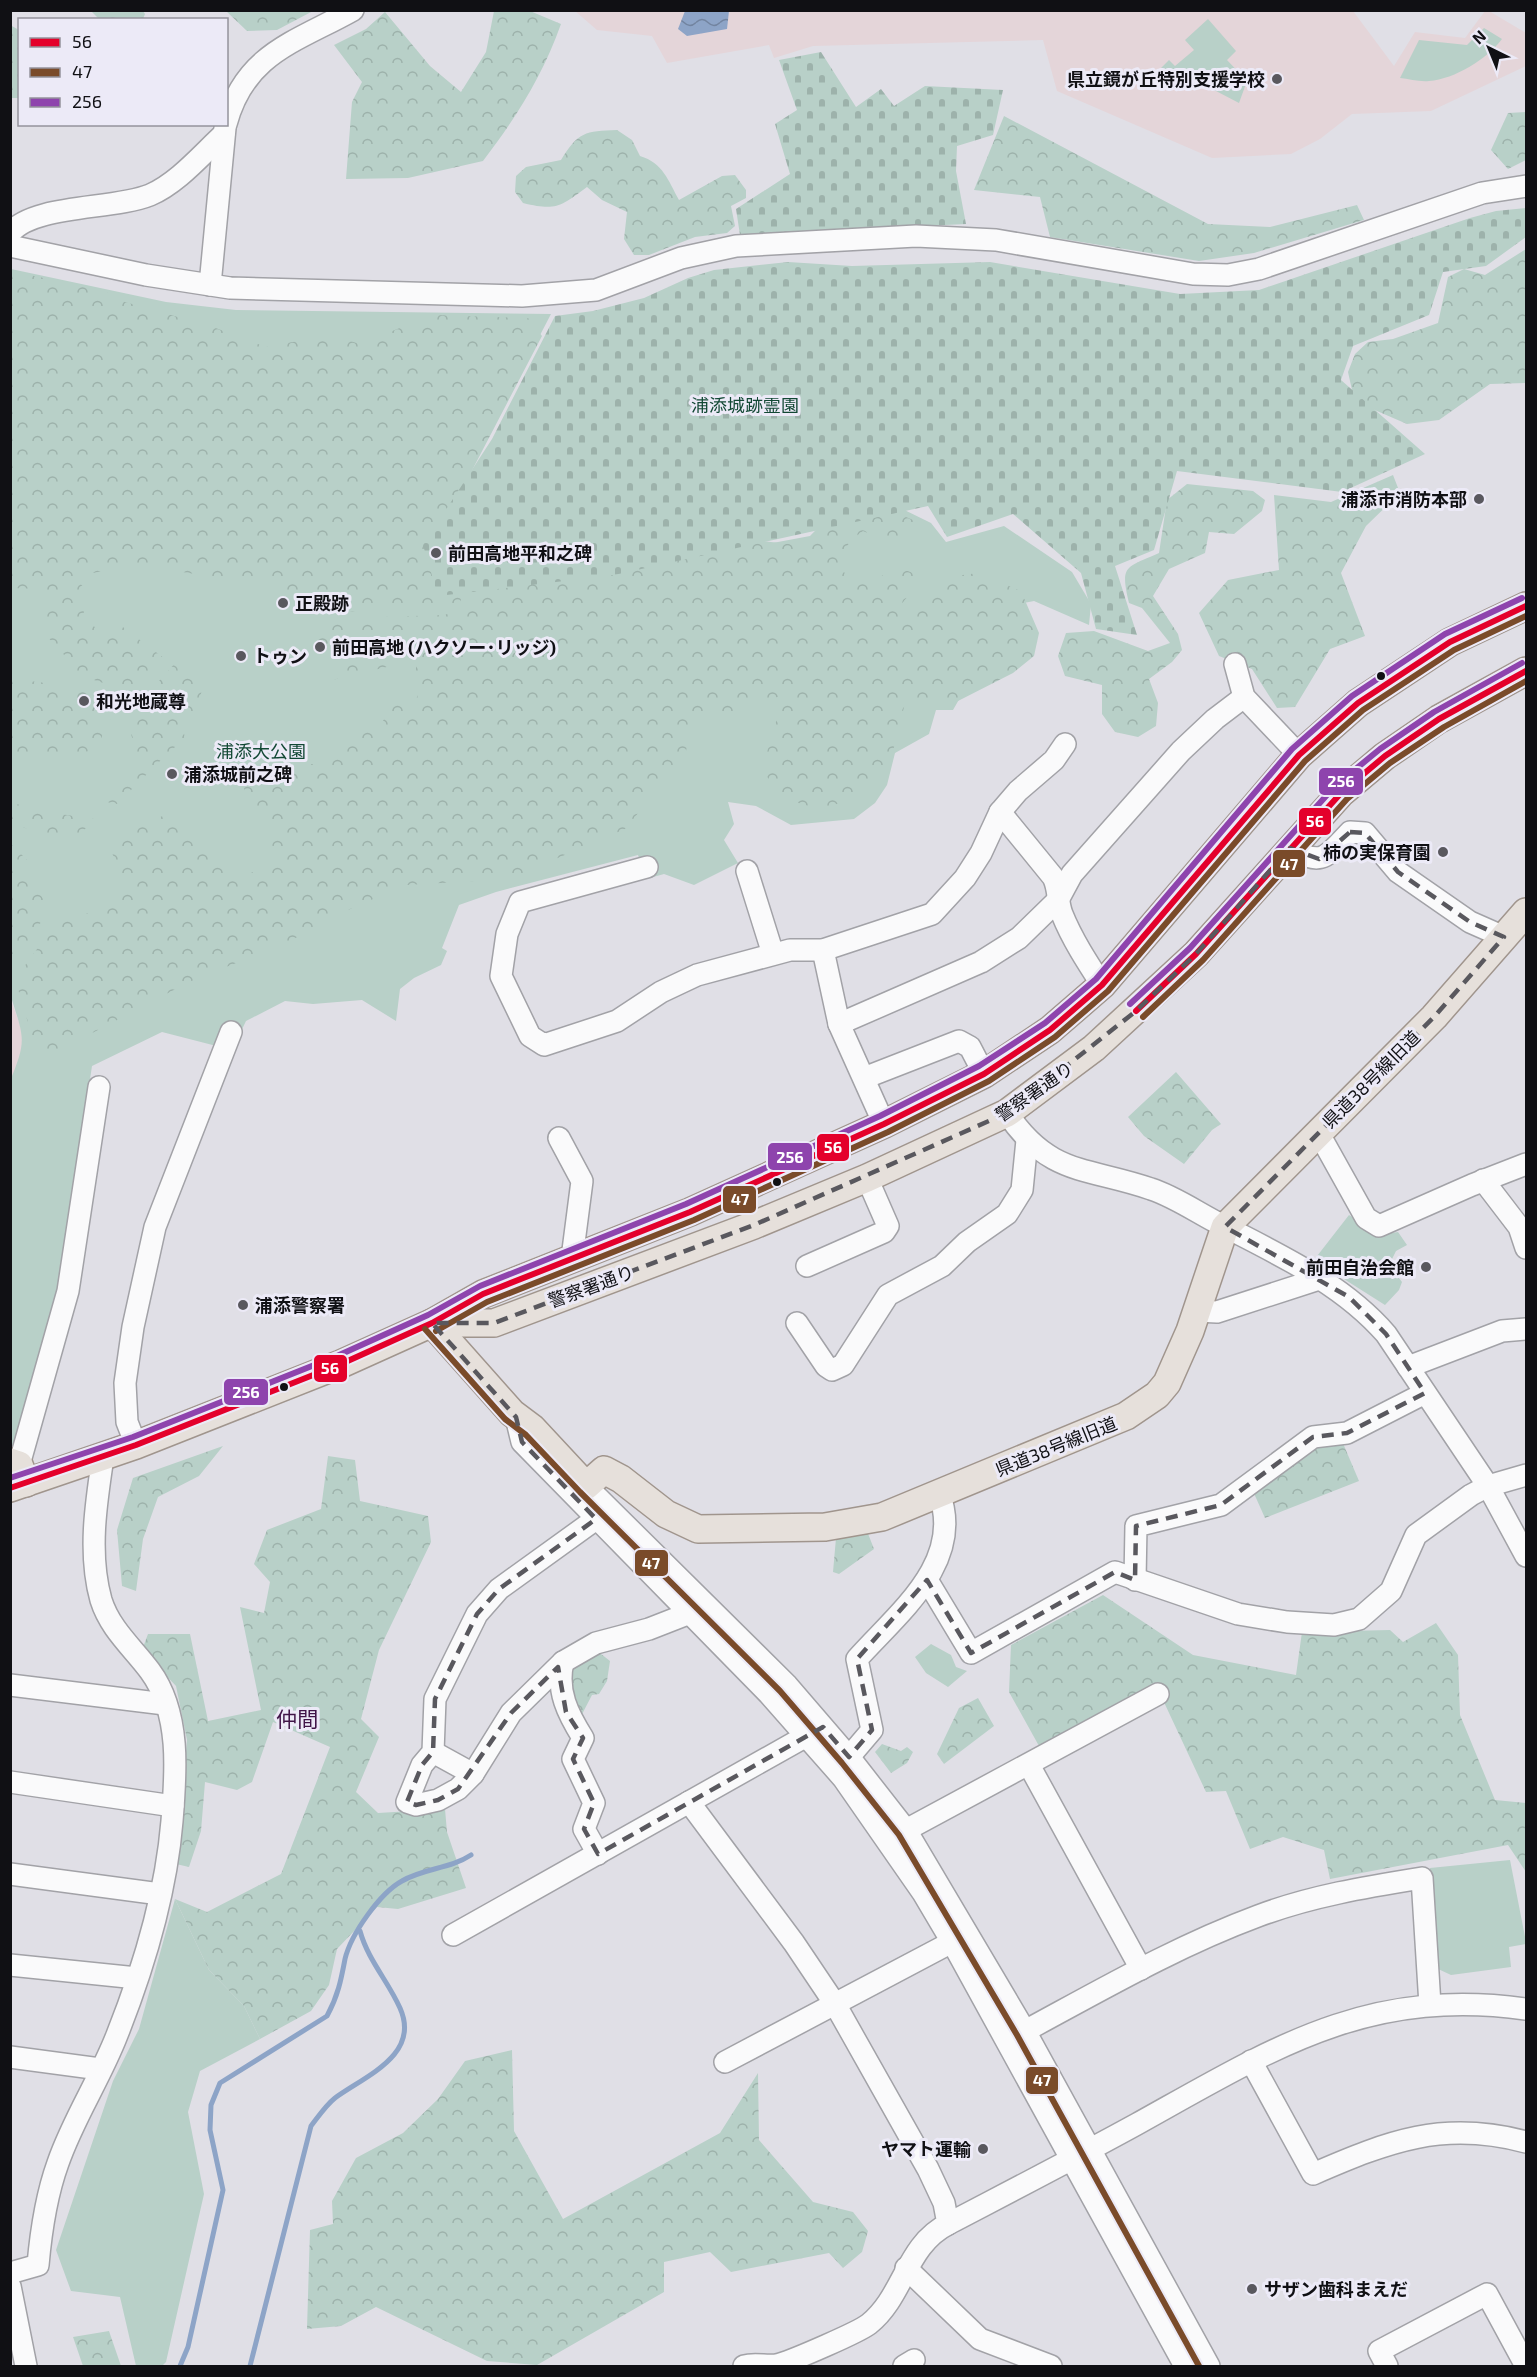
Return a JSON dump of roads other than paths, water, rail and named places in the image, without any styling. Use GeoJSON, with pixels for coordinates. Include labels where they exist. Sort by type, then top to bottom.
{"type":"FeatureCollection","features":[{"type":"Feature","properties":{"kind":"main road","name":"警察署通り"},"geometry":{"type":"LineString","coordinates":[[16,1474],[103,1456],[136,1445],[331,1369],[432,1323],[483,1294],[690,1212],[884,1124],[984,1074],[1050,1030],[1102,985],[1299,755],[1358,703],[1450,642],[1527,606]]}},
{"type":"Feature","properties":{"kind":"main road","name":"警察署通り"},"geometry":{"type":"LineString","coordinates":[[432,1323],[494,1323],[754,1225],[867,1179],[1007,1113],[1094,1048],[1196,954],[1341,793],[1385,756],[1470,700],[1527,671]]}},
{"type":"Feature","properties":{"kind":"main road","name":"県道38号線旧道"},"geometry":{"type":"LineString","coordinates":[[586,1486],[604,1470],[621,1479],[673,1518],[698,1529],[825,1527],[860,1523],[882,1517],[1108,1426],[1146,1404],[1158,1395],[1167,1383],[1197,1311],[1225,1227],[1434,1017],[1527,912]]}},
{"type":"Feature","properties":{"kind":"main road"},"geometry":{"type":"LineString","coordinates":[[432,1323],[516,1417],[532,1428],[586,1486]]}},
{"type":"Feature","properties":{"kind":"street"},"geometry":{"type":"LineString","coordinates":[[228,121],[240,88],[268,56],[285,44],[352,10]]}},
{"type":"Feature","properties":{"kind":"street"},"geometry":{"type":"LineString","coordinates":[[10,232],[16,226],[38,216],[133,200],[151,194],[165,186],[226,127]]}},
{"type":"Feature","properties":{"kind":"street"},"geometry":{"type":"LineString","coordinates":[[210,285],[226,127]]}},
{"type":"Feature","properties":{"kind":"street"},"geometry":{"type":"LineString","coordinates":[[10,246],[146,276],[210,285],[543,296],[579,293],[614,285],[681,258],[727,247],[916,236],[996,240],[1193,274],[1228,275],[1259,270],[1482,193],[1527,186]]}},
{"type":"Feature","properties":{"kind":"street"},"geometry":{"type":"LineString","coordinates":[[1235,664],[1244,697],[1299,755]]}},
{"type":"Feature","properties":{"kind":"street"},"geometry":{"type":"LineString","coordinates":[[839,1024],[1004,950],[1058,900],[1072,874],[1181,752],[1215,719],[1244,697]]}},
{"type":"Feature","properties":{"kind":"street"},"geometry":{"type":"LineString","coordinates":[[646,867],[520,902],[507,934],[501,976],[530,1036],[544,1046],[617,1021],[661,992],[697,975],[790,950],[823,950],[932,914],[965,878],[981,853],[1000,812],[1017,791],[1054,760],[1065,744]]}},
{"type":"Feature","properties":{"kind":"street"},"geometry":{"type":"LineString","coordinates":[[1000,812],[1053,877],[1057,885],[1058,900],[1078,947],[1102,985]]}},
{"type":"Feature","properties":{"kind":"street"},"geometry":{"type":"LineString","coordinates":[[1290,848],[1308,859],[1319,859],[1330,852],[1350,832],[1365,833],[1398,872],[1470,921],[1504,937]]}},
{"type":"Feature","properties":{"kind":"street"},"geometry":{"type":"LineString","coordinates":[[747,871],[773,954]]}},
{"type":"Feature","properties":{"kind":"street"},"geometry":{"type":"LineString","coordinates":[[823,950],[839,1024],[884,1124]]}},
{"type":"Feature","properties":{"kind":"street"},"geometry":{"type":"LineString","coordinates":[[136,1445],[127,1422],[125,1383],[133,1327],[155,1227],[231,1032]]}},
{"type":"Feature","properties":{"kind":"street"},"geometry":{"type":"LineString","coordinates":[[864,1078],[959,1041],[970,1047],[984,1074]]}},
{"type":"Feature","properties":{"kind":"street"},"geometry":{"type":"LineString","coordinates":[[16,1474],[68,1291],[99,1088]]}},
{"type":"Feature","properties":{"kind":"street"},"geometry":{"type":"LineString","coordinates":[[1007,1113],[1027,1140],[1051,1158],[1076,1170],[1152,1189],[1319,1279],[1348,1297],[1368,1314],[1408,1367],[1488,1486],[1527,1556]]}},
{"type":"Feature","properties":{"kind":"street"},"geometry":{"type":"LineString","coordinates":[[1318,1132],[1366,1218],[1379,1226],[1484,1180],[1527,1164]]}},
{"type":"Feature","properties":{"kind":"street"},"geometry":{"type":"LineString","coordinates":[[559,1138],[582,1181],[572,1258]]}},
{"type":"Feature","properties":{"kind":"street"},"geometry":{"type":"LineString","coordinates":[[797,1323],[826,1366],[832,1370],[843,1365],[888,1295],[942,1266],[967,1242],[1007,1214],[1022,1190],[1027,1140]]}},
{"type":"Feature","properties":{"kind":"street"},"geometry":{"type":"LineString","coordinates":[[807,1266],[884,1232],[888,1226],[867,1179]]}},
{"type":"Feature","properties":{"kind":"street"},"geometry":{"type":"LineString","coordinates":[[1484,1180],[1519,1227],[1527,1248]]}},
{"type":"Feature","properties":{"kind":"street"},"geometry":{"type":"LineString","coordinates":[[1197,1311],[1217,1312],[1319,1279]]}},
{"type":"Feature","properties":{"kind":"street"},"geometry":{"type":"LineString","coordinates":[[1408,1367],[1502,1330],[1527,1329]]}},
{"type":"Feature","properties":{"kind":"street"},"geometry":{"type":"LineString","coordinates":[[1135,1580],[1136,1526],[1221,1505],[1313,1437],[1347,1433],[1425,1393]]}},
{"type":"Feature","properties":{"kind":"street"},"geometry":{"type":"LineString","coordinates":[[516,1417],[522,1442],[690,1613],[815,1731],[849,1757],[906,1830],[1025,2031],[1081,2154],[1185,2367]]}},
{"type":"Feature","properties":{"kind":"street"},"geometry":{"type":"LineString","coordinates":[[10,2273],[38,2265],[41,2229],[58,2163],[116,2037],[154,1928],[173,1806],[176,1748],[165,1704],[152,1674],[114,1628],[102,1602],[93,1563],[103,1456]]}},
{"type":"Feature","properties":{"kind":"street"},"geometry":{"type":"LineString","coordinates":[[927,1580],[971,1653],[1115,1572],[1238,1614],[1287,1622],[1334,1625],[1359,1619],[1391,1591],[1416,1535],[1453,1507],[1488,1486],[1527,1475]]}},
{"type":"Feature","properties":{"kind":"street"},"geometry":{"type":"LineString","coordinates":[[586,1486],[787,1685],[843,1778],[884,1836],[952,1942],[1209,2367]]}},
{"type":"Feature","properties":{"kind":"street"},"geometry":{"type":"LineString","coordinates":[[849,1757],[872,1730],[857,1659],[927,1580],[941,1553],[947,1523],[939,1493]]}},
{"type":"Feature","properties":{"kind":"street"},"geometry":{"type":"LineString","coordinates":[[596,1519],[499,1589],[477,1614],[435,1699],[433,1752],[422,1765],[407,1802],[416,1805],[438,1800],[458,1789],[473,1773],[511,1713],[563,1662],[596,1643],[649,1629],[690,1613]]}},
{"type":"Feature","properties":{"kind":"street"},"geometry":{"type":"LineString","coordinates":[[563,1662],[559,1676],[566,1712],[583,1738],[573,1760],[594,1803],[584,1829],[598,1854]]}},
{"type":"Feature","properties":{"kind":"street"},"geometry":{"type":"LineString","coordinates":[[10,1685],[165,1704]]}},
{"type":"Feature","properties":{"kind":"street"},"geometry":{"type":"LineString","coordinates":[[906,1830],[1158,1694]]}},
{"type":"Feature","properties":{"kind":"street"},"geometry":{"type":"LineString","coordinates":[[453,1935],[815,1731]]}},
{"type":"Feature","properties":{"kind":"street"},"geometry":{"type":"LineString","coordinates":[[433,1752],[473,1773]]}},
{"type":"Feature","properties":{"kind":"street"},"geometry":{"type":"LineString","coordinates":[[1029,1765],[1141,1969]]}},
{"type":"Feature","properties":{"kind":"street"},"geometry":{"type":"LineString","coordinates":[[10,1782],[173,1806]]}},
{"type":"Feature","properties":{"kind":"street"},"geometry":{"type":"LineString","coordinates":[[689,1802],[794,1943],[835,2004],[928,2169],[944,2203],[948,2224]]}},
{"type":"Feature","properties":{"kind":"street"},"geometry":{"type":"LineString","coordinates":[[10,1874],[160,1894]]}},
{"type":"Feature","properties":{"kind":"street"},"geometry":{"type":"LineString","coordinates":[[1025,2031],[1197,1941],[1260,1915],[1338,1892],[1422,1878],[1431,2005]]}},
{"type":"Feature","properties":{"kind":"street"},"geometry":{"type":"LineString","coordinates":[[725,2062],[952,1942]]}},
{"type":"Feature","properties":{"kind":"street"},"geometry":{"type":"LineString","coordinates":[[10,1965],[137,1978]]}},
{"type":"Feature","properties":{"kind":"street"},"geometry":{"type":"LineString","coordinates":[[744,2367],[755,2363],[779,2366],[868,2325],[886,2304],[918,2248],[937,2230],[1282,2045],[1377,2012],[1431,2005],[1491,2005],[1527,2009]]}},
{"type":"Feature","properties":{"kind":"street"},"geometry":{"type":"LineString","coordinates":[[10,2057],[100,2069]]}},
{"type":"Feature","properties":{"kind":"street"},"geometry":{"type":"LineString","coordinates":[[1251,2061],[1313,2174],[1375,2147],[1419,2135],[1468,2133],[1527,2142]]}},
{"type":"Feature","properties":{"kind":"street"},"geometry":{"type":"LineString","coordinates":[[906,2268],[980,2339],[1051,2367]]}},
{"type":"Feature","properties":{"kind":"street"},"geometry":{"type":"LineString","coordinates":[[10,2286],[26,2367]]}},
{"type":"Feature","properties":{"kind":"street"},"geometry":{"type":"LineString","coordinates":[[1387,2367],[1379,2351],[1487,2294],[1526,2367]]}},
{"type":"Feature","properties":{"kind":"water"},"geometry":{"type":"Polygon","coordinates":[[[685,11],[729,11],[727,29],[687,36],[678,29],[685,11]]]}},
{"type":"Feature","properties":{"kind":"waterway"},"geometry":{"type":"LineString","coordinates":[[180,2366],[188,2347],[223,2190],[210,2130],[211,2105],[220,2083],[327,2016],[336,1995],[353,1938],[376,1904],[393,1887],[419,1873],[463,1860],[471,1855]]}},
{"type":"Feature","properties":{"kind":"waterway"},"geometry":{"type":"LineString","coordinates":[[250,2366],[311,2126],[335,2098],[387,2062],[397,2051],[403,2039],[404,2024],[400,2008],[373,1961],[360,1931]]}},
{"type":"Feature","properties":{"kind":"place","name":"県立鏡が丘特別支援学校"},"geometry":{"type":"Point","coordinates":[1277,79]}},
{"type":"Feature","properties":{"kind":"place","name":"浦添市消防本部"},"geometry":{"type":"Point","coordinates":[1479,499]}},
{"type":"Feature","properties":{"kind":"place","name":"前田高地平和之碑"},"geometry":{"type":"Point","coordinates":[436,553]}},
{"type":"Feature","properties":{"kind":"place","name":"正殿跡"},"geometry":{"type":"Point","coordinates":[283,603]}},
{"type":"Feature","properties":{"kind":"place","name":"前田高地 (ハクソー･リッジ)"},"geometry":{"type":"Point","coordinates":[320,647]}},
{"type":"Feature","properties":{"kind":"place","name":"トゥン"},"geometry":{"type":"Point","coordinates":[241,656]}},
{"type":"Feature","properties":{"kind":"place","name":"和光地蔵尊"},"geometry":{"type":"Point","coordinates":[84,701]}},
{"type":"Feature","properties":{"kind":"place","name":"浦添城前之碑"},"geometry":{"type":"Point","coordinates":[172,774]}},
{"type":"Feature","properties":{"kind":"place","name":"柿の実保育園"},"geometry":{"type":"Point","coordinates":[1443,852]}},
{"type":"Feature","properties":{"kind":"place","name":"前田自治会館"},"geometry":{"type":"Point","coordinates":[1426,1267]}},
{"type":"Feature","properties":{"kind":"place","name":"浦添警察署"},"geometry":{"type":"Point","coordinates":[243,1305]}},
{"type":"Feature","properties":{"kind":"place","name":"ヤマト運輸"},"geometry":{"type":"Point","coordinates":[983,2149]}},
{"type":"Feature","properties":{"kind":"place","name":"サザン歯科まえだ"},"geometry":{"type":"Point","coordinates":[1252,2289]}},
{"type":"Feature","properties":{"kind":"district","name":"仲間"},"geometry":{"type":"Point","coordinates":[297,1718]}},
{"type":"Feature","properties":{"kind":"park label","name":"浦添城跡霊園"},"geometry":{"type":"Point","coordinates":[745,405]}},
{"type":"Feature","properties":{"kind":"park label","name":"浦添大公園"},"geometry":{"type":"Point","coordinates":[261,751]}}]}
